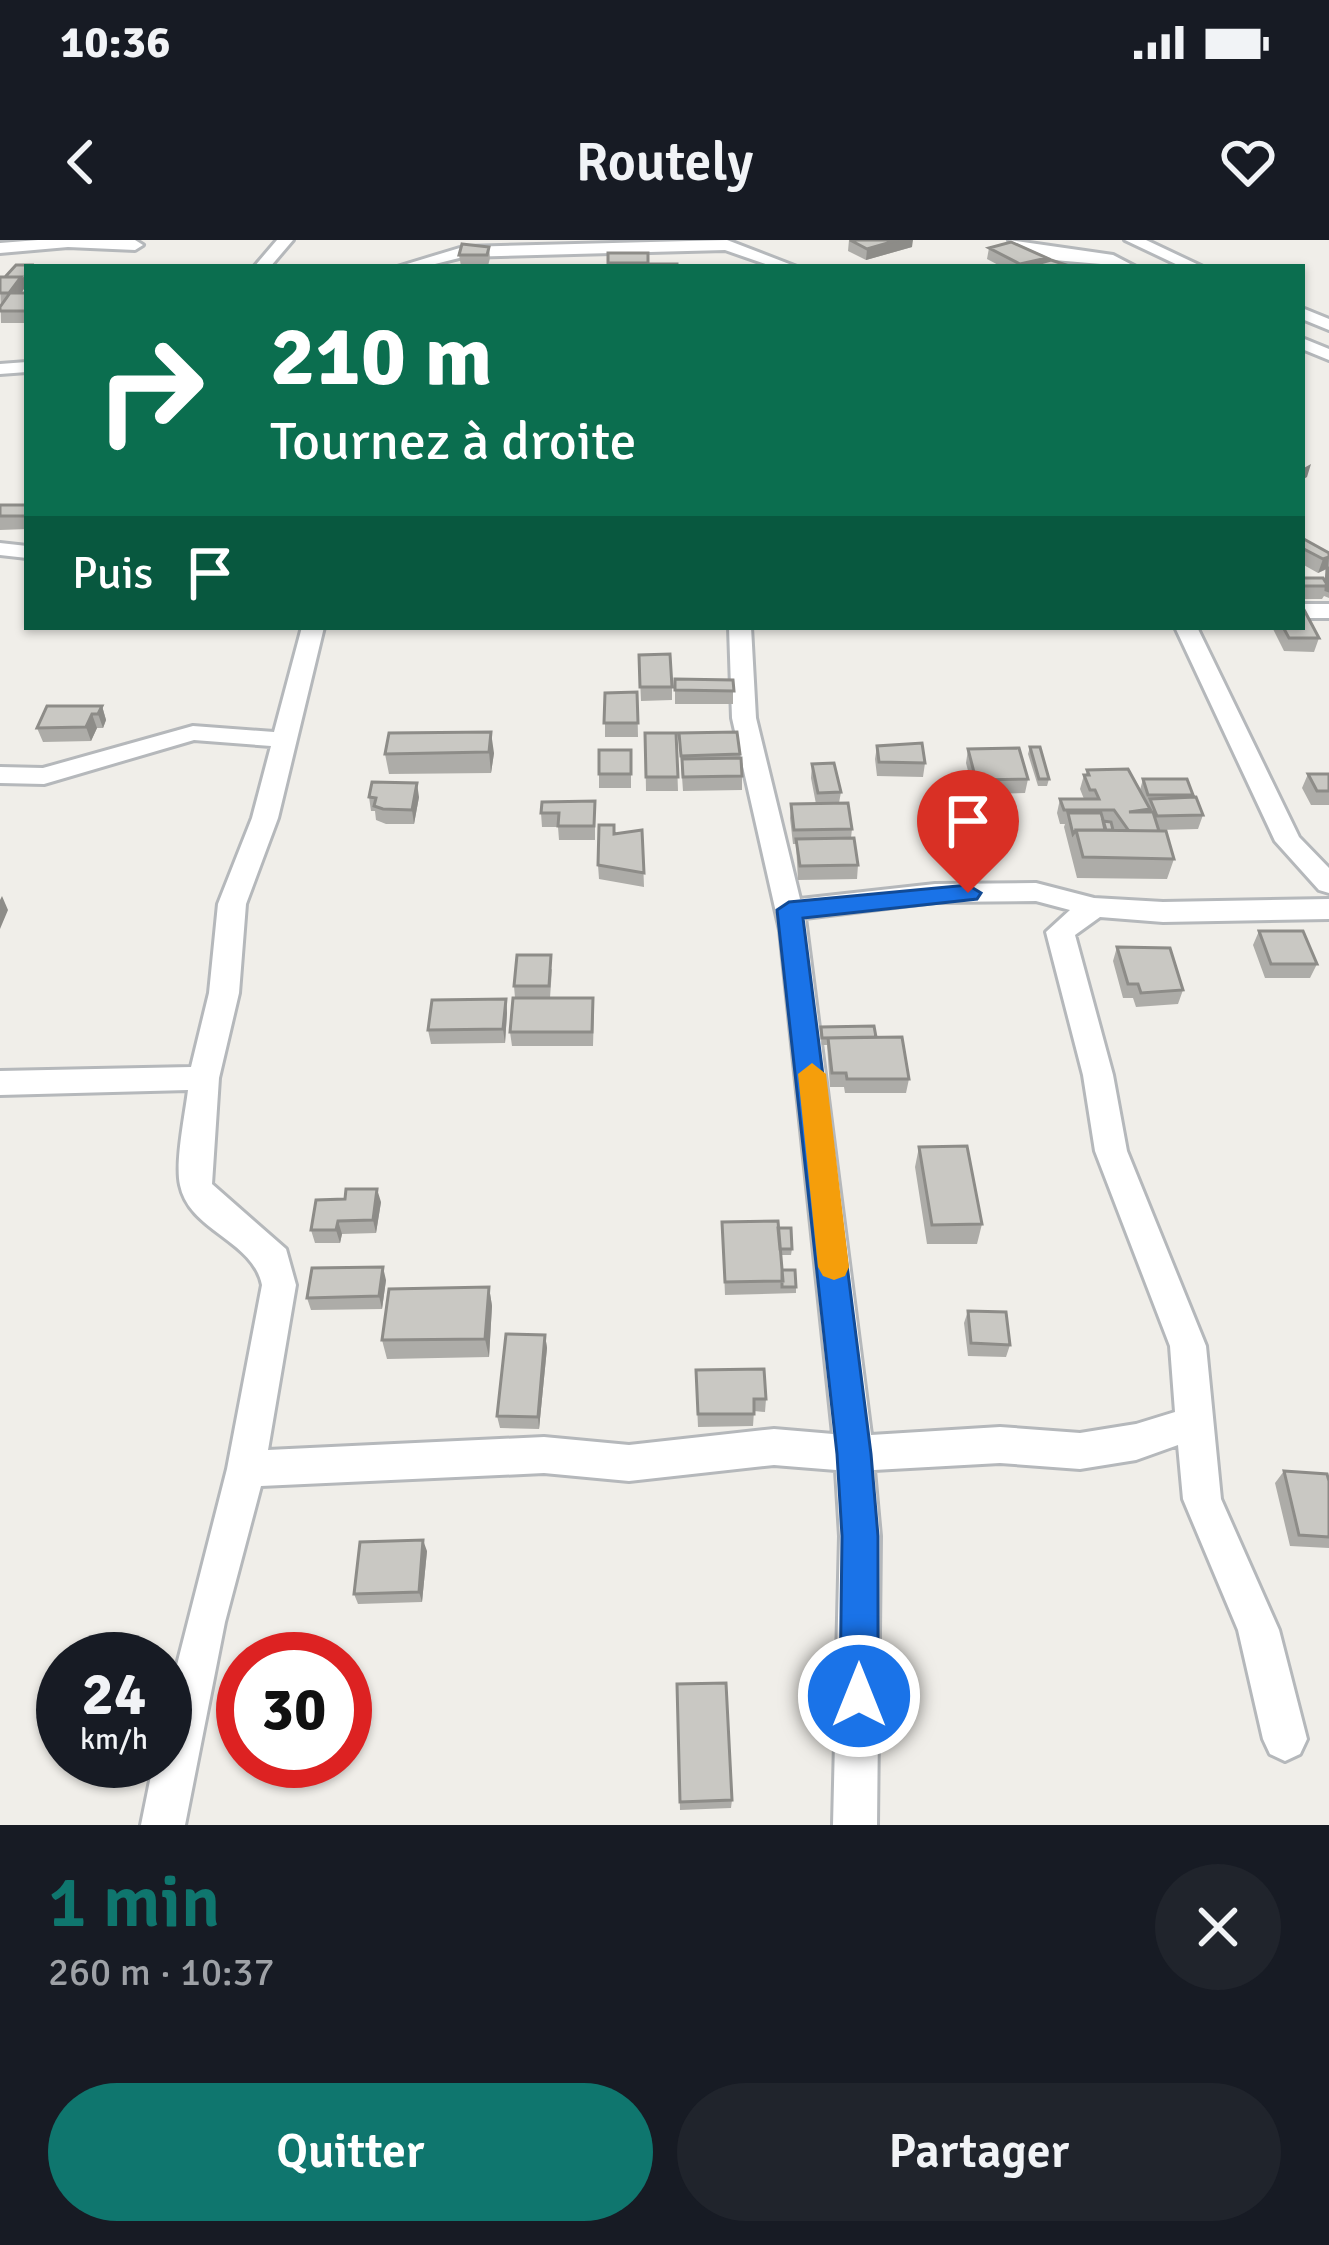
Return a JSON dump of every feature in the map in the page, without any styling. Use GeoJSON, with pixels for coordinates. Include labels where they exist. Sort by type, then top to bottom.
{"type":"FeatureCollection","features":[{"type":"Feature","properties":{"kind":"street"},"geometry":{"type":"LineString","coordinates":[[266,264],[285,240]]}},
{"type":"Feature","properties":{"kind":"street"},"geometry":{"type":"LineString","coordinates":[[746,240],[760,258]]}},
{"type":"Feature","properties":{"kind":"street"},"geometry":{"type":"LineString","coordinates":[[1017,240],[1054,255],[1112,264]]}},
{"type":"Feature","properties":{"kind":"street"},"geometry":{"type":"LineString","coordinates":[[1133,240],[1188,264]]}},
{"type":"Feature","properties":{"kind":"street"},"geometry":{"type":"LineString","coordinates":[[0,248],[137,243]]}},
{"type":"Feature","properties":{"kind":"street"},"geometry":{"type":"LineString","coordinates":[[414,264],[463,252],[727,245],[779,264]]}},
{"type":"Feature","properties":{"kind":"street"},"geometry":{"type":"LineString","coordinates":[[163,1825],[205,1622],[246,1469],[279,1285],[274,1259],[205,1201],[196,1186],[204,1078],[224,993],[232,904],[265,818],[312,630]]}},
{"type":"Feature","properties":{"kind":"street"},"geometry":{"type":"LineString","coordinates":[[740,630],[744,718],[789,910],[854,1454],[860,1536],[855,1825]]}},
{"type":"Feature","properties":{"kind":"street"},"geometry":{"type":"LineString","coordinates":[[1187,630],[1288,841],[1329,884]]}},
{"type":"Feature","properties":{"kind":"street"},"geometry":{"type":"LineString","coordinates":[[0,775],[44,776],[193,733],[284,740]]}},
{"type":"Feature","properties":{"kind":"street"},"geometry":{"type":"LineString","coordinates":[[789,910],[935,893],[1036,892],[1094,907],[1163,912],[1329,909]]}},
{"type":"Feature","properties":{"kind":"street"},"geometry":{"type":"LineString","coordinates":[[1094,907],[1060,932],[1098,1075],[1111,1151],[1188,1346],[1202,1499],[1258,1630],[1285,1739]]}},
{"type":"Feature","properties":{"kind":"street"},"geometry":{"type":"LineString","coordinates":[[0,1083],[204,1078]]}},
{"type":"Feature","properties":{"kind":"street"},"geometry":{"type":"LineString","coordinates":[[246,1469],[544,1455],[629,1463],[774,1447],[854,1454],[1000,1445],[1080,1450],[1136,1442],[1193,1423]]}},
{"type":"Feature","properties":{"kind":"building"},"geometry":{"type":"Polygon","coordinates":[[[850,240],[898,240],[867,249],[850,240]]]}},
{"type":"Feature","properties":{"kind":"building"},"geometry":{"type":"Polygon","coordinates":[[[1011,242],[1047,258],[1020,264],[989,248],[1011,242]]]}},
{"type":"Feature","properties":{"kind":"building"},"geometry":{"type":"Polygon","coordinates":[[[462,244],[489,247],[487,255],[459,255],[462,244]]]}},
{"type":"Feature","properties":{"kind":"building"},"geometry":{"type":"Polygon","coordinates":[[[608,253],[648,253],[648,263],[608,263],[608,253]]]}},
{"type":"Feature","properties":{"kind":"building"},"geometry":{"type":"Polygon","coordinates":[[[16,265],[24,265],[22,281],[21,277],[5,277],[16,265]]]}},
{"type":"Feature","properties":{"kind":"building"},"geometry":{"type":"Polygon","coordinates":[[[0,277],[21,277],[9,293],[0,293],[0,277]]]}},
{"type":"Feature","properties":{"kind":"building"},"geometry":{"type":"Polygon","coordinates":[[[10,293],[24,293],[24,311],[0,311],[10,293]]]}},
{"type":"Feature","properties":{"kind":"building"},"geometry":{"type":"Polygon","coordinates":[[[0,505],[24,505],[24,516],[0,516],[0,505]]]}},
{"type":"Feature","properties":{"kind":"building"},"geometry":{"type":"Polygon","coordinates":[[[1305,540],[1329,553],[1323,559],[1305,550],[1305,540]]]}},
{"type":"Feature","properties":{"kind":"building"},"geometry":{"type":"Polygon","coordinates":[[[1305,578],[1323,578],[1328,586],[1305,586],[1305,578]]]}},
{"type":"Feature","properties":{"kind":"building"},"geometry":{"type":"Polygon","coordinates":[[[1305,612],[1319,638],[1289,638],[1285,630],[1305,630],[1305,612]]]}},
{"type":"Feature","properties":{"kind":"building"},"geometry":{"type":"Polygon","coordinates":[[[670,654],[672,687],[640,687],[639,655],[670,654]]]}},
{"type":"Feature","properties":{"kind":"building"},"geometry":{"type":"Polygon","coordinates":[[[675,679],[733,680],[734,691],[675,690],[675,679]]]}},
{"type":"Feature","properties":{"kind":"building"},"geometry":{"type":"Polygon","coordinates":[[[637,692],[638,723],[604,723],[605,693],[637,692]]]}},
{"type":"Feature","properties":{"kind":"building"},"geometry":{"type":"Polygon","coordinates":[[[47,706],[102,706],[86,727],[37,728],[47,706]]]}},
{"type":"Feature","properties":{"kind":"building"},"geometry":{"type":"Polygon","coordinates":[[[491,732],[489,752],[385,754],[389,733],[491,732]]]}},
{"type":"Feature","properties":{"kind":"building"},"geometry":{"type":"Polygon","coordinates":[[[737,732],[740,754],[681,756],[679,733],[737,732]]]}},
{"type":"Feature","properties":{"kind":"building"},"geometry":{"type":"Polygon","coordinates":[[[645,733],[676,733],[678,777],[646,777],[645,733]]]}},
{"type":"Feature","properties":{"kind":"building"},"geometry":{"type":"Polygon","coordinates":[[[922,743],[925,763],[879,762],[877,746],[922,743]]]}},
{"type":"Feature","properties":{"kind":"building"},"geometry":{"type":"Polygon","coordinates":[[[1030,747],[1040,747],[1049,779],[1039,779],[1030,747]]]}},
{"type":"Feature","properties":{"kind":"building"},"geometry":{"type":"Polygon","coordinates":[[[1019,748],[1028,779],[976,780],[968,749],[1019,748]]]}},
{"type":"Feature","properties":{"kind":"building"},"geometry":{"type":"Polygon","coordinates":[[[599,750],[631,750],[631,774],[599,774],[599,750]]]}},
{"type":"Feature","properties":{"kind":"building"},"geometry":{"type":"Polygon","coordinates":[[[741,758],[742,776],[683,777],[682,759],[741,758]]]}},
{"type":"Feature","properties":{"kind":"building"},"geometry":{"type":"Polygon","coordinates":[[[834,763],[841,792],[818,793],[812,764],[834,763]]]}},
{"type":"Feature","properties":{"kind":"building"},"geometry":{"type":"Polygon","coordinates":[[[1128,769],[1150,809],[1129,812],[1153,812],[1159,831],[1129,831],[1114,810],[1064,810],[1060,799],[1099,799],[1090,790],[1084,775],[1089,775],[1087,770],[1128,769]]]}},
{"type":"Feature","properties":{"kind":"building"},"geometry":{"type":"Polygon","coordinates":[[[1308,774],[1329,774],[1329,791],[1317,791],[1308,774]]]}},
{"type":"Feature","properties":{"kind":"building"},"geometry":{"type":"Polygon","coordinates":[[[1143,779],[1187,779],[1193,795],[1148,795],[1143,779]]]}},
{"type":"Feature","properties":{"kind":"building"},"geometry":{"type":"Polygon","coordinates":[[[372,782],[417,783],[412,810],[374,806],[376,798],[369,797],[372,782]]]}},
{"type":"Feature","properties":{"kind":"building"},"geometry":{"type":"Polygon","coordinates":[[[1196,797],[1203,815],[1157,816],[1150,799],[1196,797]]]}},
{"type":"Feature","properties":{"kind":"building"},"geometry":{"type":"Polygon","coordinates":[[[595,801],[594,826],[558,826],[559,813],[541,813],[542,802],[595,801]]]}},
{"type":"Feature","properties":{"kind":"building"},"geometry":{"type":"Polygon","coordinates":[[[848,803],[852,829],[794,830],[791,804],[848,803]]]}},
{"type":"Feature","properties":{"kind":"building"},"geometry":{"type":"Polygon","coordinates":[[[1068,813],[1101,813],[1106,830],[1076,830],[1073,834],[1068,813]]]}},
{"type":"Feature","properties":{"kind":"building"},"geometry":{"type":"Polygon","coordinates":[[[599,825],[614,825],[614,834],[642,830],[644,873],[598,865],[599,825]]]}},
{"type":"Feature","properties":{"kind":"building"},"geometry":{"type":"Polygon","coordinates":[[[1076,830],[1166,831],[1174,859],[1083,857],[1076,830]]]}},
{"type":"Feature","properties":{"kind":"building"},"geometry":{"type":"Polygon","coordinates":[[[854,838],[858,865],[800,866],[796,839],[854,838]]]}},
{"type":"Feature","properties":{"kind":"building"},"geometry":{"type":"Polygon","coordinates":[[[1259,931],[1303,931],[1317,964],[1271,964],[1259,931]]]}},
{"type":"Feature","properties":{"kind":"building"},"geometry":{"type":"Polygon","coordinates":[[[1117,947],[1170,948],[1183,990],[1141,993],[1138,984],[1128,984],[1117,947]]]}},
{"type":"Feature","properties":{"kind":"building"},"geometry":{"type":"Polygon","coordinates":[[[517,955],[551,955],[549,986],[514,986],[517,955]]]}},
{"type":"Feature","properties":{"kind":"building"},"geometry":{"type":"Polygon","coordinates":[[[513,998],[593,998],[592,1032],[510,1032],[513,998]]]}},
{"type":"Feature","properties":{"kind":"building"},"geometry":{"type":"Polygon","coordinates":[[[506,999],[503,1029],[428,1030],[432,1000],[506,999]]]}},
{"type":"Feature","properties":{"kind":"building"},"geometry":{"type":"Polygon","coordinates":[[[874,1026],[876,1037],[822,1038],[821,1027],[874,1026]]]}},
{"type":"Feature","properties":{"kind":"building"},"geometry":{"type":"Polygon","coordinates":[[[902,1037],[909,1079],[847,1079],[846,1073],[832,1073],[828,1038],[902,1037]]]}},
{"type":"Feature","properties":{"kind":"building"},"geometry":{"type":"Polygon","coordinates":[[[967,1146],[982,1224],[932,1225],[919,1147],[967,1146]]]}},
{"type":"Feature","properties":{"kind":"building"},"geometry":{"type":"Polygon","coordinates":[[[346,1189],[377,1189],[373,1220],[338,1221],[336,1230],[311,1230],[316,1200],[345,1199],[346,1189]]]}},
{"type":"Feature","properties":{"kind":"building"},"geometry":{"type":"Polygon","coordinates":[[[778,1221],[783,1281],[725,1282],[722,1222],[778,1221]]]}},
{"type":"Feature","properties":{"kind":"building"},"geometry":{"type":"Polygon","coordinates":[[[778,1228],[791,1228],[792,1249],[780,1249],[778,1228]]]}},
{"type":"Feature","properties":{"kind":"building"},"geometry":{"type":"Polygon","coordinates":[[[383,1267],[379,1296],[307,1298],[312,1268],[383,1267]]]}},
{"type":"Feature","properties":{"kind":"building"},"geometry":{"type":"Polygon","coordinates":[[[782,1270],[795,1270],[796,1287],[782,1287],[782,1270]]]}},
{"type":"Feature","properties":{"kind":"building"},"geometry":{"type":"Polygon","coordinates":[[[489,1287],[485,1339],[382,1340],[389,1289],[489,1287]]]}},
{"type":"Feature","properties":{"kind":"building"},"geometry":{"type":"Polygon","coordinates":[[[968,1311],[1006,1312],[1010,1345],[971,1343],[968,1311]]]}},
{"type":"Feature","properties":{"kind":"building"},"geometry":{"type":"Polygon","coordinates":[[[506,1334],[545,1335],[538,1417],[497,1416],[506,1334]]]}},
{"type":"Feature","properties":{"kind":"building"},"geometry":{"type":"Polygon","coordinates":[[[764,1369],[766,1399],[754,1399],[754,1414],[698,1414],[696,1370],[764,1369]]]}},
{"type":"Feature","properties":{"kind":"building"},"geometry":{"type":"Polygon","coordinates":[[[1284,1471],[1327,1474],[1329,1537],[1299,1535],[1284,1471]]]}},
{"type":"Feature","properties":{"kind":"building"},"geometry":{"type":"Polygon","coordinates":[[[423,1540],[419,1592],[354,1594],[360,1542],[423,1540]]]}},
{"type":"Feature","properties":{"kind":"building"},"geometry":{"type":"Polygon","coordinates":[[[726,1683],[732,1800],[680,1802],[677,1684],[726,1683]]]}},
{"type":"Feature","properties":{"kind":"slow traffic"},"geometry":{"type":"LineString","coordinates":[[812,1074],[834,1267]]}},
{"type":"Feature","properties":{"kind":"route"},"geometry":{"type":"LineString","coordinates":[[859,1696],[860,1536],[854,1454],[789,910],[968,893]]}}]}
